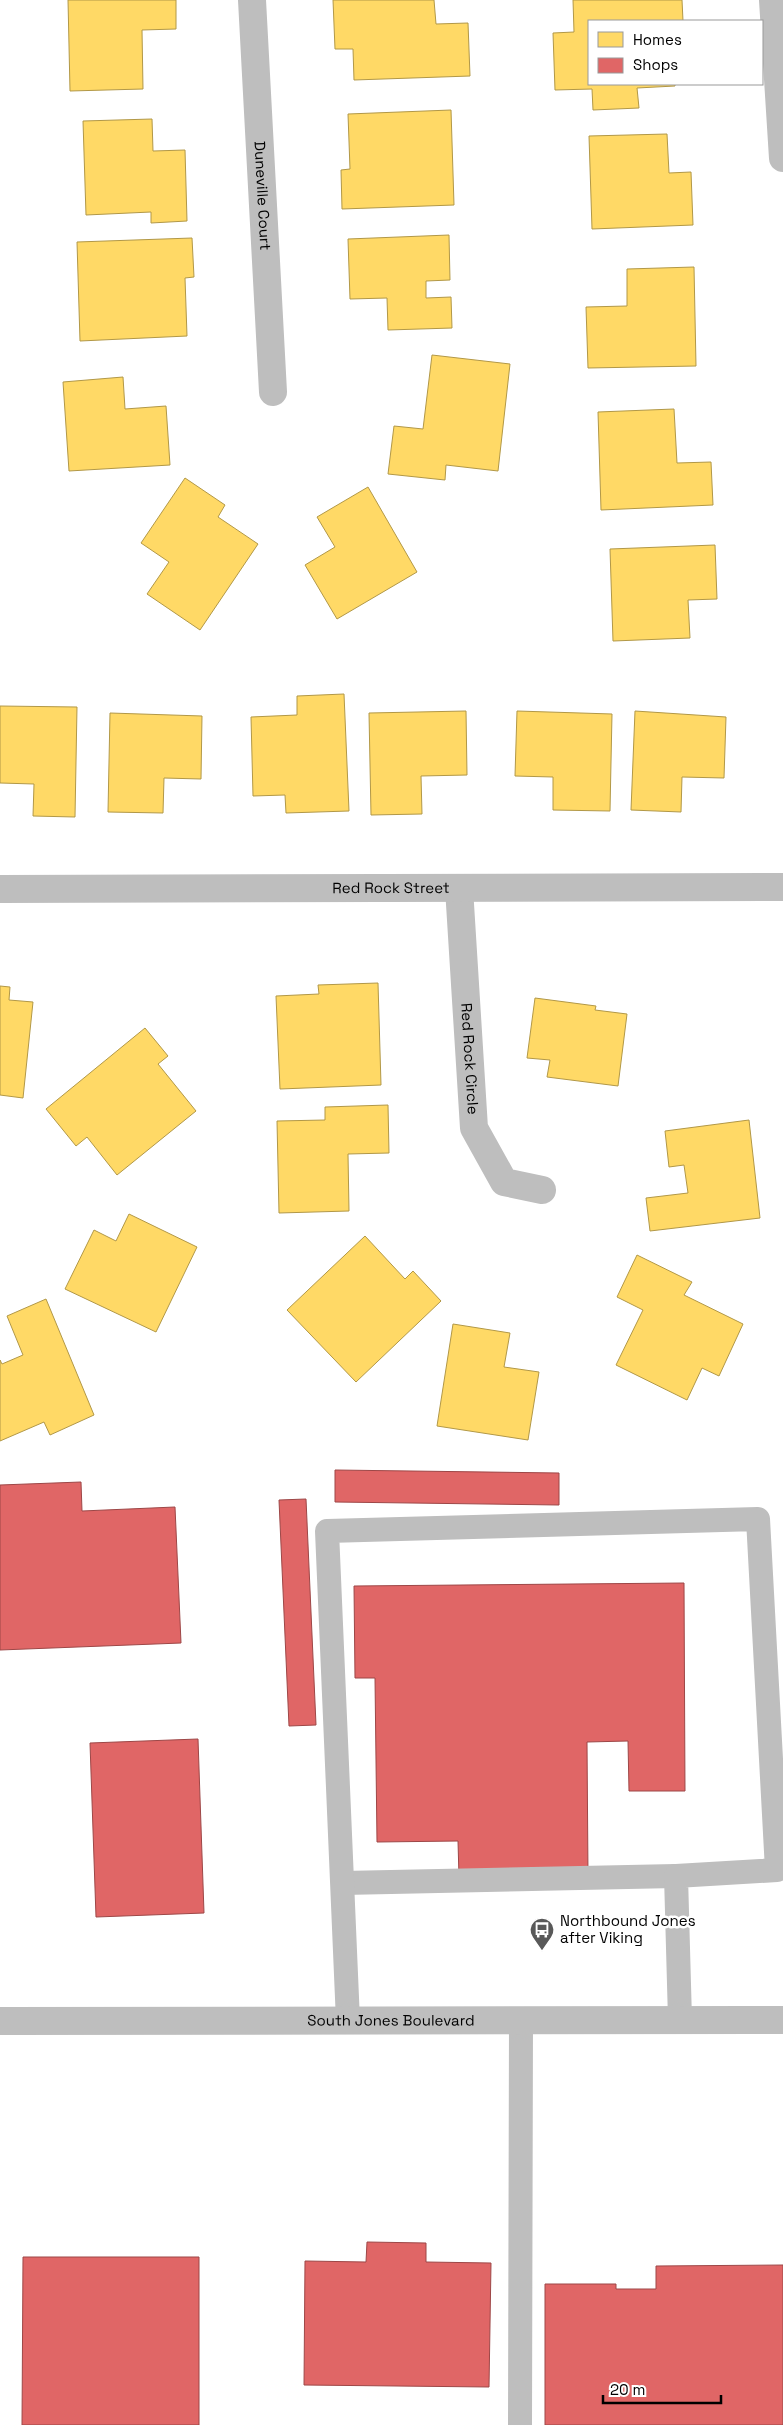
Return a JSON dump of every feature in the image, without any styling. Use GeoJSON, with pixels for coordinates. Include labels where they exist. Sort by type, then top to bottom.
{"type":"FeatureCollection","features":[{"type":"Feature","properties":{"kind":"street","name":"Duneville Court"},"geometry":{"type":"LineString","coordinates":[[252,0],[273,392]]}},
{"type":"Feature","properties":{"kind":"street"},"geometry":{"type":"LineString","coordinates":[[773,0],[783,158]]}},
{"type":"Feature","properties":{"kind":"street","name":"Red Rock Street"},"geometry":{"type":"LineString","coordinates":[[0,889],[783,887]]}},
{"type":"Feature","properties":{"kind":"street","name":"Red Rock Circle"},"geometry":{"type":"LineString","coordinates":[[459,888],[474,1128],[504,1182],[542,1190]]}},
{"type":"Feature","properties":{"kind":"street","name":"South Jones Boulevard"},"geometry":{"type":"LineString","coordinates":[[0,2021],[783,2020]]}},
{"type":"Feature","properties":{"kind":"lane"},"geometry":{"type":"LineString","coordinates":[[342,1883],[676,1876],[777,1870],[758,1519],[327,1531],[342,1883],[348,2021]]}},
{"type":"Feature","properties":{"kind":"lane"},"geometry":{"type":"LineString","coordinates":[[676,1876],[680,2020]]}},
{"type":"Feature","properties":{"kind":"lane"},"geometry":{"type":"LineString","coordinates":[[520,2425],[521,2020]]}},
{"type":"Feature","properties":{"kind":"building: Homes"},"geometry":{"type":"Polygon","coordinates":[[[68,0],[176,0],[176,29],[142,30],[143,89],[70,91],[68,0]]]}},
{"type":"Feature","properties":{"kind":"building: Homes"},"geometry":{"type":"Polygon","coordinates":[[[333,0],[434,0],[436,24],[468,23],[470,76],[354,80],[353,49],[335,49],[333,0]]]}},
{"type":"Feature","properties":{"kind":"building: Homes"},"geometry":{"type":"Polygon","coordinates":[[[573,0],[682,0],[683,20],[588,20],[588,85],[675,86],[637,88],[639,108],[593,110],[592,89],[555,90],[553,33],[574,32],[573,0]]]}},
{"type":"Feature","properties":{"kind":"building: Homes"},"geometry":{"type":"Polygon","coordinates":[[[451,110],[454,205],[342,209],[341,170],[350,169],[348,114],[451,110]]]}},
{"type":"Feature","properties":{"kind":"building: Homes"},"geometry":{"type":"Polygon","coordinates":[[[152,119],[153,151],[185,150],[187,221],[151,223],[151,212],[86,215],[83,121],[152,119]]]}},
{"type":"Feature","properties":{"kind":"building: Homes"},"geometry":{"type":"Polygon","coordinates":[[[667,134],[669,173],[691,172],[693,225],[592,229],[589,136],[667,134]]]}},
{"type":"Feature","properties":{"kind":"building: Homes"},"geometry":{"type":"Polygon","coordinates":[[[449,235],[450,280],[426,281],[426,298],[451,297],[452,328],[388,330],[387,298],[350,299],[348,239],[449,235]]]}},
{"type":"Feature","properties":{"kind":"building: Homes"},"geometry":{"type":"Polygon","coordinates":[[[192,238],[194,277],[185,278],[187,336],[80,341],[77,242],[192,238]]]}},
{"type":"Feature","properties":{"kind":"building: Homes"},"geometry":{"type":"Polygon","coordinates":[[[694,267],[696,366],[588,368],[586,307],[627,306],[627,269],[694,267]]]}},
{"type":"Feature","properties":{"kind":"building: Homes"},"geometry":{"type":"Polygon","coordinates":[[[432,355],[510,364],[498,471],[446,465],[445,480],[388,474],[394,426],[423,429],[432,355]]]}},
{"type":"Feature","properties":{"kind":"building: Homes"},"geometry":{"type":"Polygon","coordinates":[[[123,377],[125,409],[166,406],[170,465],[69,471],[63,382],[123,377]]]}},
{"type":"Feature","properties":{"kind":"building: Homes"},"geometry":{"type":"Polygon","coordinates":[[[674,409],[677,463],[711,462],[713,505],[601,510],[598,412],[674,409]]]}},
{"type":"Feature","properties":{"kind":"building: Homes"},"geometry":{"type":"Polygon","coordinates":[[[185,478],[225,505],[218,517],[258,544],[200,630],[147,594],[169,562],[141,543],[185,478]]]}},
{"type":"Feature","properties":{"kind":"building: Homes"},"geometry":{"type":"Polygon","coordinates":[[[368,487],[417,572],[337,619],[305,565],[335,547],[317,517],[368,487]]]}},
{"type":"Feature","properties":{"kind":"building: Homes"},"geometry":{"type":"Polygon","coordinates":[[[715,545],[717,599],[688,600],[690,638],[613,641],[610,549],[715,545]]]}},
{"type":"Feature","properties":{"kind":"building: Homes"},"geometry":{"type":"Polygon","coordinates":[[[344,694],[349,811],[286,813],[285,795],[253,796],[251,717],[297,715],[297,696],[344,694]]]}},
{"type":"Feature","properties":{"kind":"building: Homes"},"geometry":{"type":"Polygon","coordinates":[[[0,706],[77,707],[75,817],[33,816],[34,784],[0,783],[0,706]]]}},
{"type":"Feature","properties":{"kind":"building: Homes"},"geometry":{"type":"Polygon","coordinates":[[[466,711],[467,775],[421,776],[422,814],[371,815],[369,713],[466,711]]]}},
{"type":"Feature","properties":{"kind":"building: Homes"},"geometry":{"type":"Polygon","coordinates":[[[517,711],[612,714],[610,811],[553,810],[553,777],[515,776],[517,711]]]}},
{"type":"Feature","properties":{"kind":"building: Homes"},"geometry":{"type":"Polygon","coordinates":[[[635,711],[726,717],[724,778],[682,777],[681,812],[631,810],[635,711]]]}},
{"type":"Feature","properties":{"kind":"building: Homes"},"geometry":{"type":"Polygon","coordinates":[[[110,713],[202,716],[201,779],[164,778],[163,813],[108,812],[110,713]]]}},
{"type":"Feature","properties":{"kind":"building: Homes"},"geometry":{"type":"Polygon","coordinates":[[[378,983],[381,1085],[280,1089],[276,996],[319,994],[318,985],[378,983]]]}},
{"type":"Feature","properties":{"kind":"building: Homes"},"geometry":{"type":"Polygon","coordinates":[[[0,986],[10,987],[9,1000],[33,1002],[23,1098],[0,1095],[0,986]]]}},
{"type":"Feature","properties":{"kind":"building: Homes"},"geometry":{"type":"Polygon","coordinates":[[[535,998],[596,1006],[595,1010],[627,1014],[618,1086],[547,1077],[550,1060],[527,1058],[535,998]]]}},
{"type":"Feature","properties":{"kind":"building: Homes"},"geometry":{"type":"Polygon","coordinates":[[[145,1028],[168,1056],[158,1064],[196,1111],[117,1175],[87,1137],[76,1146],[46,1109],[145,1028]]]}},
{"type":"Feature","properties":{"kind":"building: Homes"},"geometry":{"type":"Polygon","coordinates":[[[388,1105],[389,1153],[348,1154],[349,1211],[279,1213],[277,1121],[325,1120],[325,1107],[388,1105]]]}},
{"type":"Feature","properties":{"kind":"building: Homes"},"geometry":{"type":"Polygon","coordinates":[[[749,1120],[760,1218],[650,1231],[646,1198],[688,1193],[684,1165],[669,1167],[665,1131],[749,1120]]]}},
{"type":"Feature","properties":{"kind":"building: Homes"},"geometry":{"type":"Polygon","coordinates":[[[129,1214],[197,1247],[156,1332],[65,1289],[94,1230],[116,1241],[129,1214]]]}},
{"type":"Feature","properties":{"kind":"building: Homes"},"geometry":{"type":"Polygon","coordinates":[[[365,1236],[405,1279],[413,1271],[441,1301],[356,1382],[287,1310],[365,1236]]]}},
{"type":"Feature","properties":{"kind":"building: Homes"},"geometry":{"type":"Polygon","coordinates":[[[637,1255],[692,1282],[684,1295],[743,1324],[719,1376],[702,1368],[687,1400],[616,1365],[643,1310],[617,1297],[637,1255]]]}},
{"type":"Feature","properties":{"kind":"building: Homes"},"geometry":{"type":"Polygon","coordinates":[[[46,1299],[94,1415],[50,1435],[44,1422],[0,1441],[0,1360],[2,1364],[23,1355],[7,1316],[46,1299]]]}},
{"type":"Feature","properties":{"kind":"building: Homes"},"geometry":{"type":"Polygon","coordinates":[[[453,1324],[510,1333],[504,1367],[539,1372],[528,1440],[437,1426],[453,1324]]]}},
{"type":"Feature","properties":{"kind":"building: Shops"},"geometry":{"type":"Polygon","coordinates":[[[335,1470],[559,1473],[559,1505],[335,1502],[335,1470]]]}},
{"type":"Feature","properties":{"kind":"building: Shops"},"geometry":{"type":"Polygon","coordinates":[[[81,1482],[82,1511],[175,1507],[181,1643],[0,1650],[0,1485],[81,1482]]]}},
{"type":"Feature","properties":{"kind":"building: Shops"},"geometry":{"type":"Polygon","coordinates":[[[306,1499],[316,1725],[289,1726],[279,1500],[306,1499]]]}},
{"type":"Feature","properties":{"kind":"building: Shops"},"geometry":{"type":"Polygon","coordinates":[[[684,1583],[685,1791],[629,1791],[628,1741],[587,1742],[588,1876],[459,1877],[458,1841],[377,1842],[375,1678],[355,1678],[354,1586],[684,1583]]]}},
{"type":"Feature","properties":{"kind":"building: Shops"},"geometry":{"type":"Polygon","coordinates":[[[198,1739],[204,1913],[96,1917],[90,1743],[198,1739]]]}},
{"type":"Feature","properties":{"kind":"building: Shops"},"geometry":{"type":"Polygon","coordinates":[[[367,2242],[426,2243],[426,2262],[491,2263],[489,2387],[304,2385],[305,2261],[366,2262],[367,2242]]]}},
{"type":"Feature","properties":{"kind":"building: Shops"},"geometry":{"type":"Polygon","coordinates":[[[23,2257],[199,2257],[199,2425],[22,2425],[23,2257]]]}},
{"type":"Feature","properties":{"kind":"building: Shops"},"geometry":{"type":"Polygon","coordinates":[[[783,2265],[783,2425],[545,2425],[545,2284],[616,2284],[616,2289],[656,2289],[656,2266],[783,2265]]]}},
{"type":"Feature","properties":{"kind":"place","name":"Northbound Jones after Viking"},"geometry":{"type":"Point","coordinates":[542,1951]}}]}
